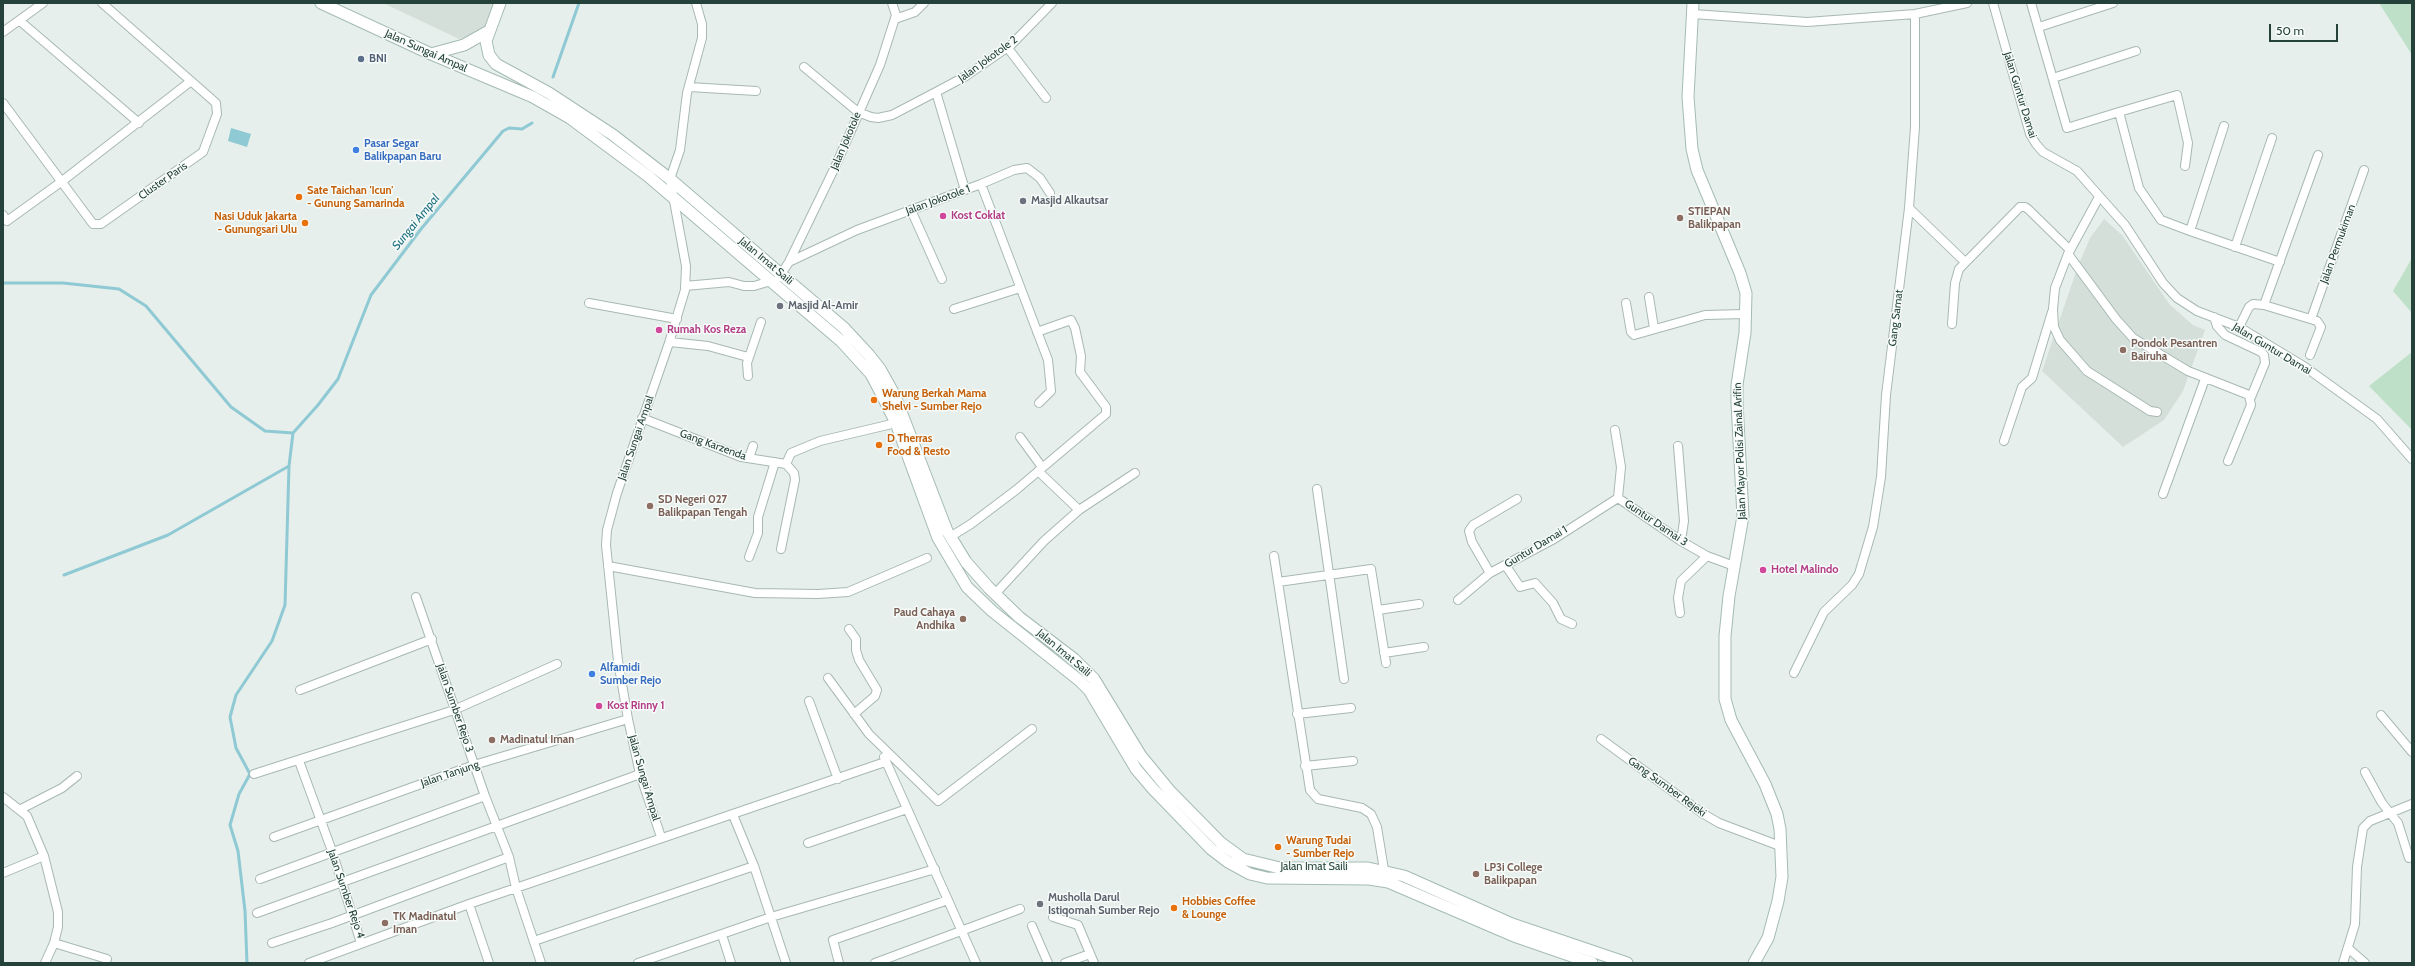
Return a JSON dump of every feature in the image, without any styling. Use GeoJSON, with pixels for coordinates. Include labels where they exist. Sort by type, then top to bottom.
{"type":"FeatureCollection","features":[{"type":"Feature","properties":{"kind":"main road","name":"Jalan Sungai Ampal"},"geometry":{"type":"LineString","coordinates":[[321,3],[431,54],[576,116]]}},
{"type":"Feature","properties":{"kind":"main road"},"geometry":{"type":"LineString","coordinates":[[500,3],[488,32],[487,47],[489,55],[496,64],[542,90],[576,116],[674,199]]}},
{"type":"Feature","properties":{"kind":"main road","name":"Jalan Mayor Polisi Zainal Arifin"},"geometry":{"type":"LineString","coordinates":[[1693,9],[1688,97],[1692,149],[1710,203],[1740,273],[1746,293],[1745,333],[1737,385],[1743,516],[1729,596],[1725,636],[1725,699],[1731,720],[1765,784],[1777,814],[1782,877],[1778,901],[1768,938],[1754,963]]}},
{"type":"Feature","properties":{"kind":"main road"},"geometry":{"type":"LineString","coordinates":[[431,54],[464,45],[488,32]]}},
{"type":"Feature","properties":{"kind":"main road"},"geometry":{"type":"LineString","coordinates":[[576,116],[613,135],[670,179]]}},
{"type":"Feature","properties":{"kind":"main road","name":"Jalan Imat Saili"},"geometry":{"type":"LineString","coordinates":[[670,179],[844,328],[880,369],[904,417],[950,537],[966,562],[995,594],[1019,617],[1085,669],[1102,690],[1114,723],[1136,768],[1153,789],[1211,848],[1238,869],[1267,878],[1363,879],[1388,882],[1514,936],[1592,963]]}},
{"type":"Feature","properties":{"kind":"main road","name":"Jalan Imat Saili"},"geometry":{"type":"LineString","coordinates":[[674,199],[836,336],[871,374],[896,423],[938,538],[961,578],[992,611],[1080,681],[1089,690],[1169,790],[1221,843],[1244,859],[1280,868],[1348,867],[1384,870],[1404,876],[1512,924],[1627,963]]}},
{"type":"Feature","properties":{"kind":"street"},"geometry":{"type":"LineString","coordinates":[[3,32],[43,3]]}},
{"type":"Feature","properties":{"kind":"street","name":"Cluster Paris"},"geometry":{"type":"LineString","coordinates":[[3,102],[87,217],[97,225],[197,157],[207,145],[217,106],[213,99],[102,3]]}},
{"type":"Feature","properties":{"kind":"street"},"geometry":{"type":"LineString","coordinates":[[670,179],[680,150],[689,87],[702,38],[702,24],[696,3]]}},
{"type":"Feature","properties":{"kind":"street","name":"Jalan Jokotole"},"geometry":{"type":"LineString","coordinates":[[772,282],[781,274],[789,262],[835,167],[880,65],[895,19],[896,11],[892,3]]}},
{"type":"Feature","properties":{"kind":"street"},"geometry":{"type":"LineString","coordinates":[[895,19],[915,12],[924,3]]}},
{"type":"Feature","properties":{"kind":"street","name":"Jalan Jokotole 2"},"geometry":{"type":"LineString","coordinates":[[858,112],[878,118],[886,117],[966,76],[1008,47],[1052,3]]}},
{"type":"Feature","properties":{"kind":"street"},"geometry":{"type":"LineString","coordinates":[[1693,9],[1807,22],[1915,14],[1967,3]]}},
{"type":"Feature","properties":{"kind":"street","name":"Jalan Guntur Damai"},"geometry":{"type":"LineString","coordinates":[[1993,3],[2030,134],[2043,152],[2077,171],[2125,225],[2164,283],[2177,298],[2197,311],[2239,327],[2305,367],[2377,419],[2412,459]]}},
{"type":"Feature","properties":{"kind":"street"},"geometry":{"type":"LineString","coordinates":[[2031,3],[2067,128],[2177,95],[2188,143],[2184,166]]}},
{"type":"Feature","properties":{"kind":"street"},"geometry":{"type":"LineString","coordinates":[[2039,27],[2112,3]]}},
{"type":"Feature","properties":{"kind":"street","name":"Gang Samat"},"geometry":{"type":"LineString","coordinates":[[1794,673],[1828,606],[1852,585],[1859,574],[1873,527],[1881,477],[1886,395],[1909,208],[1915,127],[1915,14]]}},
{"type":"Feature","properties":{"kind":"street"},"geometry":{"type":"LineString","coordinates":[[20,21],[139,123]]}},
{"type":"Feature","properties":{"kind":"street"},"geometry":{"type":"LineString","coordinates":[[1008,47],[1046,98]]}},
{"type":"Feature","properties":{"kind":"street"},"geometry":{"type":"LineString","coordinates":[[2053,78],[2136,51]]}},
{"type":"Feature","properties":{"kind":"street"},"geometry":{"type":"LineString","coordinates":[[804,67],[858,112]]}},
{"type":"Feature","properties":{"kind":"street"},"geometry":{"type":"LineString","coordinates":[[4,220],[61,182],[139,123],[191,81]]}},
{"type":"Feature","properties":{"kind":"street"},"geometry":{"type":"LineString","coordinates":[[689,87],[756,91]]}},
{"type":"Feature","properties":{"kind":"street"},"geometry":{"type":"LineString","coordinates":[[936,92],[966,190]]}},
{"type":"Feature","properties":{"kind":"street"},"geometry":{"type":"LineString","coordinates":[[2119,112],[2139,188],[2161,220],[2280,262]]}},
{"type":"Feature","properties":{"kind":"street"},"geometry":{"type":"LineString","coordinates":[[2190,231],[2224,126]]}},
{"type":"Feature","properties":{"kind":"street"},"geometry":{"type":"LineString","coordinates":[[2235,247],[2272,138]]}},
{"type":"Feature","properties":{"kind":"street"},"geometry":{"type":"LineString","coordinates":[[2264,305],[2318,155]]}},
{"type":"Feature","properties":{"kind":"street"},"geometry":{"type":"LineString","coordinates":[[981,184],[1014,170],[1026,168],[1040,178],[1050,193]]}},
{"type":"Feature","properties":{"kind":"street","name":"Jalan Permukiman"},"geometry":{"type":"LineString","coordinates":[[2311,319],[2364,170]]}},
{"type":"Feature","properties":{"kind":"street","name":"Jalan Sungai Ampal"},"geometry":{"type":"LineString","coordinates":[[661,837],[640,774],[628,719],[618,661],[606,545],[610,517],[642,418],[670,342],[685,286],[686,266],[670,179]]}},
{"type":"Feature","properties":{"kind":"street","name":"Jalan Jokotole 1"},"geometry":{"type":"LineString","coordinates":[[789,262],[858,230],[981,184],[1048,360],[1052,385],[1049,394],[1038,403]]}},
{"type":"Feature","properties":{"kind":"street"},"geometry":{"type":"LineString","coordinates":[[2099,197],[2069,252],[2055,288],[2053,309],[2054,327],[2060,340],[2087,371],[2150,411],[2157,412]]}},
{"type":"Feature","properties":{"kind":"street"},"geometry":{"type":"LineString","coordinates":[[1952,324],[1956,278],[1965,262],[2010,216],[2022,207],[2028,209],[2069,252],[2116,319],[2133,338],[2154,352],[2205,379],[2251,397]]}},
{"type":"Feature","properties":{"kind":"street"},"geometry":{"type":"LineString","coordinates":[[1909,208],[1965,262]]}},
{"type":"Feature","properties":{"kind":"street"},"geometry":{"type":"LineString","coordinates":[[911,210],[942,279]]}},
{"type":"Feature","properties":{"kind":"street"},"geometry":{"type":"LineString","coordinates":[[685,286],[729,282],[744,286],[754,286],[772,282]]}},
{"type":"Feature","properties":{"kind":"street"},"geometry":{"type":"LineString","coordinates":[[954,309],[1020,288]]}},
{"type":"Feature","properties":{"kind":"street"},"geometry":{"type":"LineString","coordinates":[[1649,297],[1654,328]]}},
{"type":"Feature","properties":{"kind":"street"},"geometry":{"type":"LineString","coordinates":[[589,303],[676,319]]}},
{"type":"Feature","properties":{"kind":"street"},"geometry":{"type":"LineString","coordinates":[[1626,303],[1632,334],[1705,315],[1745,314]]}},
{"type":"Feature","properties":{"kind":"street"},"geometry":{"type":"LineString","coordinates":[[2239,327],[2248,307],[2253,304],[2264,305],[2317,320],[2322,327],[2310,355]]}},
{"type":"Feature","properties":{"kind":"street"},"geometry":{"type":"LineString","coordinates":[[2004,441],[2022,387],[2032,378],[2053,309]]}},
{"type":"Feature","properties":{"kind":"street"},"geometry":{"type":"LineString","coordinates":[[2214,317],[2217,326],[2225,336],[2261,352],[2264,355],[2265,363],[2251,397],[2251,405],[2228,461]]}},
{"type":"Feature","properties":{"kind":"street"},"geometry":{"type":"LineString","coordinates":[[950,537],[988,512],[1106,414],[1107,410],[1081,375],[1081,356],[1075,328],[1071,320],[1038,334]]}},
{"type":"Feature","properties":{"kind":"street"},"geometry":{"type":"LineString","coordinates":[[748,376],[746,369],[748,357],[761,322]]}},
{"type":"Feature","properties":{"kind":"street"},"geometry":{"type":"LineString","coordinates":[[670,342],[708,346],[748,357]]}},
{"type":"Feature","properties":{"kind":"street"},"geometry":{"type":"LineString","coordinates":[[2163,494],[2205,379]]}},
{"type":"Feature","properties":{"kind":"street","name":"Gang Karzenda"},"geometry":{"type":"LineString","coordinates":[[642,418],[725,451],[749,458],[786,464]]}},
{"type":"Feature","properties":{"kind":"street"},"geometry":{"type":"LineString","coordinates":[[781,549],[795,480],[794,473],[786,464],[791,453],[820,441],[896,423]]}},
{"type":"Feature","properties":{"kind":"street","name":"Guntur Damai 3"},"geometry":{"type":"LineString","coordinates":[[1615,430],[1621,467],[1618,498],[1680,540],[1708,556],[1734,566]]}},
{"type":"Feature","properties":{"kind":"street"},"geometry":{"type":"LineString","coordinates":[[1020,437],[1040,468],[1079,510]]}},
{"type":"Feature","properties":{"kind":"street"},"geometry":{"type":"LineString","coordinates":[[749,458],[754,446]]}},
{"type":"Feature","properties":{"kind":"street"},"geometry":{"type":"LineString","coordinates":[[1678,446],[1684,522],[1680,540]]}},
{"type":"Feature","properties":{"kind":"street"},"geometry":{"type":"LineString","coordinates":[[749,557],[758,533],[758,517],[775,462]]}},
{"type":"Feature","properties":{"kind":"street"},"geometry":{"type":"LineString","coordinates":[[995,594],[1044,541],[1079,510],[1135,473]]}},
{"type":"Feature","properties":{"kind":"street"},"geometry":{"type":"LineString","coordinates":[[1317,490],[1344,679]]}},
{"type":"Feature","properties":{"kind":"street","name":"Guntur Damai 1"},"geometry":{"type":"LineString","coordinates":[[1458,600],[1490,573],[1506,566],[1554,539],[1618,498]]}},
{"type":"Feature","properties":{"kind":"street"},"geometry":{"type":"LineString","coordinates":[[1490,573],[1470,538],[1469,531],[1473,525],[1517,499]]}},
{"type":"Feature","properties":{"kind":"street"},"geometry":{"type":"LineString","coordinates":[[1274,556],[1307,781],[1313,796],[1318,799],[1362,808],[1371,814],[1377,827],[1384,870]]}},
{"type":"Feature","properties":{"kind":"street"},"geometry":{"type":"LineString","coordinates":[[1680,613],[1678,598],[1681,581],[1708,556]]}},
{"type":"Feature","properties":{"kind":"street"},"geometry":{"type":"LineString","coordinates":[[608,566],[755,592],[818,594],[848,592],[927,558]]}},
{"type":"Feature","properties":{"kind":"street"},"geometry":{"type":"LineString","coordinates":[[1506,566],[1517,585],[1522,587],[1535,583],[1553,603],[1561,619],[1572,624]]}},
{"type":"Feature","properties":{"kind":"street"},"geometry":{"type":"LineString","coordinates":[[1278,582],[1372,569],[1386,663]]}},
{"type":"Feature","properties":{"kind":"street","name":"Jalan Sumber Rejo 3"},"geometry":{"type":"LineString","coordinates":[[416,597],[432,639],[454,710],[509,857],[516,888],[541,963]]}},
{"type":"Feature","properties":{"kind":"street"},"geometry":{"type":"LineString","coordinates":[[1378,610],[1419,604]]}},
{"type":"Feature","properties":{"kind":"street"},"geometry":{"type":"LineString","coordinates":[[849,629],[856,640],[856,650],[859,660],[877,690],[875,696],[854,714]]}},
{"type":"Feature","properties":{"kind":"street"},"geometry":{"type":"LineString","coordinates":[[300,690],[432,639]]}},
{"type":"Feature","properties":{"kind":"street"},"geometry":{"type":"LineString","coordinates":[[1384,653],[1424,647]]}},
{"type":"Feature","properties":{"kind":"street"},"geometry":{"type":"LineString","coordinates":[[254,774],[299,761],[454,710],[557,664]]}},
{"type":"Feature","properties":{"kind":"street"},"geometry":{"type":"LineString","coordinates":[[828,678],[880,747],[936,800],[940,801],[1032,729]]}},
{"type":"Feature","properties":{"kind":"street"},"geometry":{"type":"LineString","coordinates":[[808,701],[838,779]]}},
{"type":"Feature","properties":{"kind":"street"},"geometry":{"type":"LineString","coordinates":[[1297,714],[1351,708]]}},
{"type":"Feature","properties":{"kind":"street"},"geometry":{"type":"LineString","coordinates":[[2381,715],[2412,752]]}},
{"type":"Feature","properties":{"kind":"street","name":"Jalan Tanjung"},"geometry":{"type":"LineString","coordinates":[[274,837],[474,765],[628,719]]}},
{"type":"Feature","properties":{"kind":"street","name":"Gang Sumber Rejeki"},"geometry":{"type":"LineString","coordinates":[[1601,739],[1702,813],[1719,823],[1780,846]]}},
{"type":"Feature","properties":{"kind":"street"},"geometry":{"type":"LineString","coordinates":[[880,747],[885,762],[935,869],[976,963]]}},
{"type":"Feature","properties":{"kind":"street","name":"Jalan Sumber Rejo 4"},"geometry":{"type":"LineString","coordinates":[[299,761],[332,851],[361,943],[661,837],[733,815],[786,794],[838,779],[885,762]]}},
{"type":"Feature","properties":{"kind":"street"},"geometry":{"type":"LineString","coordinates":[[1305,766],[1353,761]]}},
{"type":"Feature","properties":{"kind":"street"},"geometry":{"type":"LineString","coordinates":[[2365,772],[2382,803],[2398,823],[2409,858]]}},
{"type":"Feature","properties":{"kind":"street"},"geometry":{"type":"LineString","coordinates":[[257,913],[640,774]]}},
{"type":"Feature","properties":{"kind":"street"},"geometry":{"type":"LineString","coordinates":[[21,809],[62,788],[77,776]]}},
{"type":"Feature","properties":{"kind":"street"},"geometry":{"type":"LineString","coordinates":[[260,879],[332,851],[485,796]]}},
{"type":"Feature","properties":{"kind":"street"},"geometry":{"type":"LineString","coordinates":[[3,797],[21,809],[27,816],[44,856],[58,912],[58,928],[54,943],[45,963]]}},
{"type":"Feature","properties":{"kind":"street"},"geometry":{"type":"LineString","coordinates":[[2343,963],[2349,949],[2356,914],[2357,867],[2363,828],[2370,821],[2412,804]]}},
{"type":"Feature","properties":{"kind":"street"},"geometry":{"type":"LineString","coordinates":[[808,843],[907,810]]}},
{"type":"Feature","properties":{"kind":"street"},"geometry":{"type":"LineString","coordinates":[[733,815],[754,866],[786,963]]}},
{"type":"Feature","properties":{"kind":"street"},"geometry":{"type":"LineString","coordinates":[[3,873],[44,856]]}},
{"type":"Feature","properties":{"kind":"street"},"geometry":{"type":"LineString","coordinates":[[272,943],[352,916],[509,857]]}},
{"type":"Feature","properties":{"kind":"street"},"geometry":{"type":"LineString","coordinates":[[534,941],[754,866]]}},
{"type":"Feature","properties":{"kind":"street"},"geometry":{"type":"LineString","coordinates":[[638,963],[771,917],[935,869]]}},
{"type":"Feature","properties":{"kind":"street"},"geometry":{"type":"LineString","coordinates":[[839,963],[833,940],[948,900]]}},
{"type":"Feature","properties":{"kind":"street"},"geometry":{"type":"LineString","coordinates":[[469,904],[489,963]]}},
{"type":"Feature","properties":{"kind":"street"},"geometry":{"type":"LineString","coordinates":[[875,963],[962,933],[1020,909]]}},
{"type":"Feature","properties":{"kind":"street"},"geometry":{"type":"LineString","coordinates":[[1053,917],[1078,925],[1094,963]]}},
{"type":"Feature","properties":{"kind":"street"},"geometry":{"type":"LineString","coordinates":[[1032,926],[1048,963]]}},
{"type":"Feature","properties":{"kind":"street"},"geometry":{"type":"LineString","coordinates":[[722,935],[731,963]]}},
{"type":"Feature","properties":{"kind":"street"},"geometry":{"type":"LineString","coordinates":[[54,943],[107,959]]}},
{"type":"Feature","properties":{"kind":"street"},"geometry":{"type":"LineString","coordinates":[[309,963],[361,943]]}},
{"type":"Feature","properties":{"kind":"street"},"geometry":{"type":"LineString","coordinates":[[2349,949],[2365,963]]}},
{"type":"Feature","properties":{"kind":"street"},"geometry":{"type":"LineString","coordinates":[[1065,963],[1090,954]]}},
{"type":"Feature","properties":{"kind":"shaded area"},"geometry":{"type":"Polygon","coordinates":[[[383,3],[496,3],[482,34],[459,39],[383,3]]]}},
{"type":"Feature","properties":{"kind":"shaded area","name":"Pondok Pesantren Bairuha"},"geometry":{"type":"Polygon","coordinates":[[[2104,219],[2122,235],[2170,305],[2193,325],[2205,330],[2183,391],[2164,420],[2123,447],[2042,371],[2078,266],[2090,238],[2104,219]]]}},
{"type":"Feature","properties":{"kind":"green space"},"geometry":{"type":"Polygon","coordinates":[[[2379,3],[2412,3],[2412,55],[2379,3]]]}},
{"type":"Feature","properties":{"kind":"green space"},"geometry":{"type":"Polygon","coordinates":[[[2412,258],[2412,313],[2393,291],[2412,258]]]}},
{"type":"Feature","properties":{"kind":"green space"},"geometry":{"type":"Polygon","coordinates":[[[2412,352],[2412,430],[2369,386],[2412,352]]]}},
{"type":"Feature","properties":{"kind":"water"},"geometry":{"type":"Polygon","coordinates":[[[231,128],[251,134],[247,147],[228,141],[231,128]]]}},
{"type":"Feature","properties":{"kind":"waterway","name":"Sungai Ampal"},"geometry":{"type":"LineString","coordinates":[[553,77],[579,3]]}},
{"type":"Feature","properties":{"kind":"waterway"},"geometry":{"type":"LineString","coordinates":[[3,283],[63,283],[119,289],[146,306],[231,407],[265,431],[293,433],[318,405],[338,379],[371,295],[421,229],[503,131],[509,128],[522,129],[532,123]]}},
{"type":"Feature","properties":{"kind":"waterway"},"geometry":{"type":"LineString","coordinates":[[247,963],[245,911],[238,851],[230,825],[239,794],[250,774],[236,748],[230,717],[236,695],[272,641],[285,605],[289,466],[293,433]]}},
{"type":"Feature","properties":{"kind":"waterway"},"geometry":{"type":"LineString","coordinates":[[64,575],[168,535],[289,466]]}},
{"type":"Feature","properties":{"kind":"place","name":"BNI"},"geometry":{"type":"Point","coordinates":[361,59]}},
{"type":"Feature","properties":{"kind":"place","name":"Pasar Segar Balikpapan Baru"},"geometry":{"type":"Point","coordinates":[356,150]}},
{"type":"Feature","properties":{"kind":"place","name":"Sate Taichan 'Icun' - Gunung Samarinda"},"geometry":{"type":"Point","coordinates":[299,197]}},
{"type":"Feature","properties":{"kind":"place","name":"Masjid Alkautsar"},"geometry":{"type":"Point","coordinates":[1023,201]}},
{"type":"Feature","properties":{"kind":"place","name":"Kost Coklat"},"geometry":{"type":"Point","coordinates":[943,216]}},
{"type":"Feature","properties":{"kind":"place","name":"STIEPAN Balikpapan"},"geometry":{"type":"Point","coordinates":[1680,218]}},
{"type":"Feature","properties":{"kind":"place","name":"Nasi Uduk Jakarta - Gunungsari Ulu"},"geometry":{"type":"Point","coordinates":[305,223]}},
{"type":"Feature","properties":{"kind":"place","name":"Masjid Al-Amir"},"geometry":{"type":"Point","coordinates":[780,306]}},
{"type":"Feature","properties":{"kind":"place","name":"Rumah Kos Reza"},"geometry":{"type":"Point","coordinates":[659,330]}},
{"type":"Feature","properties":{"kind":"place","name":"Pondok Pesantren Bairuha"},"geometry":{"type":"Point","coordinates":[2123,350]}},
{"type":"Feature","properties":{"kind":"place","name":"Warung Berkah Mama Shelvi - Sumber Rejo"},"geometry":{"type":"Point","coordinates":[874,400]}},
{"type":"Feature","properties":{"kind":"place","name":"D Therras Food & Resto"},"geometry":{"type":"Point","coordinates":[879,445]}},
{"type":"Feature","properties":{"kind":"place","name":"SD Negeri 027 Balikpapan Tengah"},"geometry":{"type":"Point","coordinates":[650,506]}},
{"type":"Feature","properties":{"kind":"place","name":"Hotel Malindo"},"geometry":{"type":"Point","coordinates":[1763,570]}},
{"type":"Feature","properties":{"kind":"place","name":"Paud Cahaya Andhika"},"geometry":{"type":"Point","coordinates":[963,619]}},
{"type":"Feature","properties":{"kind":"place","name":"Alfamidi Sumber Rejo"},"geometry":{"type":"Point","coordinates":[592,674]}},
{"type":"Feature","properties":{"kind":"place","name":"Kost Rinny 1"},"geometry":{"type":"Point","coordinates":[599,706]}},
{"type":"Feature","properties":{"kind":"place","name":"Madinatul Iman"},"geometry":{"type":"Point","coordinates":[492,740]}},
{"type":"Feature","properties":{"kind":"place","name":"Warung Tudai - Sumber Rejo"},"geometry":{"type":"Point","coordinates":[1278,847]}},
{"type":"Feature","properties":{"kind":"place","name":"LP3i College Balikpapan"},"geometry":{"type":"Point","coordinates":[1476,874]}},
{"type":"Feature","properties":{"kind":"place","name":"Musholla Darul Istiqomah Sumber Rejo"},"geometry":{"type":"Point","coordinates":[1040,904]}},
{"type":"Feature","properties":{"kind":"place","name":"Hobbies Coffee & Lounge"},"geometry":{"type":"Point","coordinates":[1174,908]}},
{"type":"Feature","properties":{"kind":"place","name":"TK Madinatul Iman"},"geometry":{"type":"Point","coordinates":[385,923]}}]}
